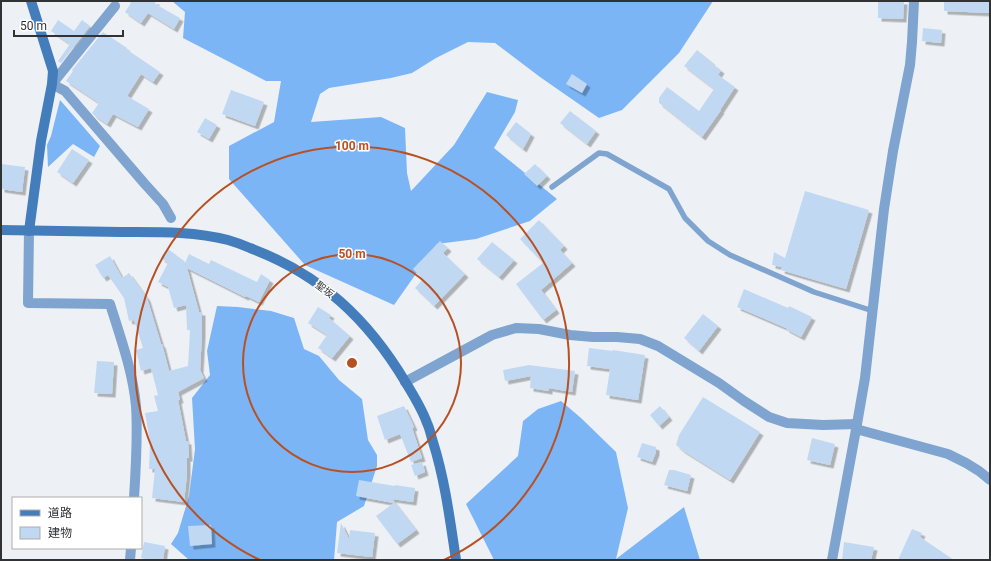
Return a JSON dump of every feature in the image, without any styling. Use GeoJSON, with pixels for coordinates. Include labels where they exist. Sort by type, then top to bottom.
{"type":"FeatureCollection","features":[{"type":"Feature","properties":{"kind":"street"},"geometry":{"type":"LineString","coordinates":[[31,1],[53,71],[52,84],[41,141],[29,230],[28,303],[110,304],[131,377],[136,404],[137,456],[134,497]]}},
{"type":"Feature","properties":{"kind":"street"},"geometry":{"type":"LineString","coordinates":[[832,560],[857,426],[867,361],[884,209],[893,151],[910,65],[914,1]]}},
{"type":"Feature","properties":{"kind":"street"},"geometry":{"type":"LineString","coordinates":[[52,84],[115,6]]}},
{"type":"Feature","properties":{"kind":"street"},"geometry":{"type":"LineString","coordinates":[[52,84],[65,91],[163,204],[171,218]]}},
{"type":"Feature","properties":{"kind":"street","name":"聖坂"},"geometry":{"type":"LineString","coordinates":[[1,230],[157,232],[196,234],[229,240],[268,255],[302,272],[330,292],[351,311],[374,336],[394,363],[427,423],[438,457],[445,490],[456,560]]}},
{"type":"Feature","properties":{"kind":"street"},"geometry":{"type":"LineString","coordinates":[[405,382],[492,335],[516,328],[539,329],[570,335],[640,339],[658,346],[719,383],[769,418],[787,423],[857,426],[948,454],[979,470],[990,480]]}},
{"type":"Feature","properties":{"kind":"street"},"geometry":{"type":"LineString","coordinates":[[130,560],[131,549]]}},
{"type":"Feature","properties":{"kind":"lane"},"geometry":{"type":"LineString","coordinates":[[552,187],[599,153],[607,154],[669,189],[685,218],[708,241],[730,255],[814,292],[872,311]]}},
{"type":"Feature","properties":{"kind":"shaded area"},"geometry":{"type":"Polygon","coordinates":[[[172,1],[713,1],[679,53],[622,110],[599,118],[540,77],[495,43],[468,42],[436,58],[412,73],[329,88],[320,94],[311,122],[381,117],[405,128],[407,173],[411,191],[454,145],[487,92],[518,100],[515,112],[494,148],[557,199],[530,221],[476,239],[437,244],[394,305],[305,265],[229,179],[229,146],[274,122],[281,81],[266,81],[183,38],[185,12],[172,1]]]}},
{"type":"Feature","properties":{"kind":"shaded area"},"geometry":{"type":"Polygon","coordinates":[[[60,100],[100,146],[94,157],[73,144],[48,167],[47,145],[51,136],[60,100]]]}},
{"type":"Feature","properties":{"kind":"shaded area"},"geometry":{"type":"Polygon","coordinates":[[[217,306],[271,311],[294,318],[304,349],[319,356],[339,380],[362,399],[368,440],[377,455],[377,466],[364,506],[337,522],[334,560],[189,560],[171,544],[178,533],[189,496],[195,449],[192,398],[210,375],[207,351],[217,306]]]}},
{"type":"Feature","properties":{"kind":"shaded area"},"geometry":{"type":"Polygon","coordinates":[[[561,401],[616,452],[628,508],[616,559],[684,507],[700,560],[494,560],[466,504],[518,456],[523,421],[538,409],[561,401]]]}},
{"type":"Feature","properties":{"kind":"building"},"geometry":{"type":"Polygon","coordinates":[[[127,1],[156,1],[155,4],[180,18],[174,29],[148,13],[141,23],[125,12],[131,3],[127,1]]]}},
{"type":"Feature","properties":{"kind":"building"},"geometry":{"type":"Polygon","coordinates":[[[878,1],[904,1],[903,19],[878,18],[878,1]]]}},
{"type":"Feature","properties":{"kind":"building"},"geometry":{"type":"Polygon","coordinates":[[[944,1],[990,1],[990,13],[944,11],[944,1]]]}},
{"type":"Feature","properties":{"kind":"building"},"geometry":{"type":"Polygon","coordinates":[[[58,20],[74,31],[82,20],[90,26],[61,63],[58,61],[70,44],[51,31],[58,20]]]}},
{"type":"Feature","properties":{"kind":"building"},"geometry":{"type":"Polygon","coordinates":[[[923,28],[942,30],[941,43],[922,41],[923,28]]]}},
{"type":"Feature","properties":{"kind":"building"},"geometry":{"type":"Polygon","coordinates":[[[103,32],[160,72],[153,82],[141,74],[127,96],[149,109],[138,127],[113,114],[107,124],[92,113],[99,103],[66,81],[73,71],[72,70],[103,32]]]}},
{"type":"Feature","properties":{"kind":"building"},"geometry":{"type":"Polygon","coordinates":[[[697,50],[721,70],[718,75],[735,87],[702,137],[659,103],[659,98],[667,87],[699,111],[714,89],[684,66],[697,50]]]}},
{"type":"Feature","properties":{"kind":"building"},"geometry":{"type":"Polygon","coordinates":[[[572,74],[587,84],[582,93],[566,84],[572,74]]]}},
{"type":"Feature","properties":{"kind":"building"},"geometry":{"type":"Polygon","coordinates":[[[231,90],[264,102],[255,126],[222,114],[231,90]]]}},
{"type":"Feature","properties":{"kind":"building"},"geometry":{"type":"Polygon","coordinates":[[[570,111],[596,131],[587,144],[560,123],[570,111]]]}},
{"type":"Feature","properties":{"kind":"building"},"geometry":{"type":"Polygon","coordinates":[[[205,118],[217,125],[209,139],[197,132],[205,118]]]}},
{"type":"Feature","properties":{"kind":"building"},"geometry":{"type":"Polygon","coordinates":[[[516,122],[531,134],[523,149],[506,135],[516,122]]]}},
{"type":"Feature","properties":{"kind":"building"},"geometry":{"type":"Polygon","coordinates":[[[72,149],[89,160],[73,183],[57,172],[72,149]]]}},
{"type":"Feature","properties":{"kind":"building"},"geometry":{"type":"Polygon","coordinates":[[[1,164],[25,167],[22,192],[1,189],[1,164]]]}},
{"type":"Feature","properties":{"kind":"building"},"geometry":{"type":"Polygon","coordinates":[[[535,164],[547,176],[537,186],[524,174],[535,164]]]}},
{"type":"Feature","properties":{"kind":"building"},"geometry":{"type":"Polygon","coordinates":[[[805,191],[869,210],[846,289],[781,270],[782,267],[772,265],[774,252],[785,258],[805,191]]]}},
{"type":"Feature","properties":{"kind":"building"},"geometry":{"type":"Polygon","coordinates":[[[539,220],[564,246],[560,250],[572,263],[541,290],[556,310],[543,320],[516,284],[543,263],[520,239],[539,220]]]}},
{"type":"Feature","properties":{"kind":"building"},"geometry":{"type":"Polygon","coordinates":[[[440,241],[448,248],[443,253],[465,274],[434,306],[415,288],[423,279],[413,269],[440,241]]]}},
{"type":"Feature","properties":{"kind":"building"},"geometry":{"type":"Polygon","coordinates":[[[492,242],[514,260],[499,277],[477,259],[492,242]]]}},
{"type":"Feature","properties":{"kind":"building"},"geometry":{"type":"Polygon","coordinates":[[[168,249],[185,263],[189,254],[209,264],[211,260],[257,282],[261,274],[270,280],[259,302],[246,296],[245,297],[187,268],[199,312],[202,312],[200,370],[204,378],[178,392],[180,400],[178,400],[186,441],[188,441],[189,458],[187,458],[184,502],[152,498],[155,469],[149,469],[150,442],[145,413],[158,411],[154,396],[158,395],[151,368],[141,371],[136,350],[143,348],[134,320],[129,321],[124,298],[108,275],[103,278],[95,265],[110,256],[122,278],[129,273],[147,298],[169,371],[188,366],[190,330],[187,330],[186,305],[174,308],[168,287],[158,282],[168,263],[161,258],[168,249]]]}},
{"type":"Feature","properties":{"kind":"building"},"geometry":{"type":"Polygon","coordinates":[[[744,289],[788,308],[789,306],[812,317],[801,337],[786,328],[737,307],[744,289]]]}},
{"type":"Feature","properties":{"kind":"building"},"geometry":{"type":"Polygon","coordinates":[[[318,307],[331,315],[329,318],[350,336],[332,358],[318,348],[327,335],[308,323],[318,307]]]}},
{"type":"Feature","properties":{"kind":"building"},"geometry":{"type":"Polygon","coordinates":[[[703,314],[718,326],[699,351],[684,338],[703,314]]]}},
{"type":"Feature","properties":{"kind":"building"},"geometry":{"type":"Polygon","coordinates":[[[589,348],[645,355],[638,400],[606,395],[610,369],[587,366],[589,348]]]}},
{"type":"Feature","properties":{"kind":"building"},"geometry":{"type":"Polygon","coordinates":[[[97,361],[114,362],[112,394],[94,393],[97,361]]]}},
{"type":"Feature","properties":{"kind":"building"},"geometry":{"type":"Polygon","coordinates":[[[529,365],[575,371],[572,392],[549,388],[549,391],[530,388],[531,376],[505,381],[503,370],[529,365]]]}},
{"type":"Feature","properties":{"kind":"building"},"geometry":{"type":"Polygon","coordinates":[[[703,397],[760,432],[730,480],[676,445],[679,435],[703,397]]]}},
{"type":"Feature","properties":{"kind":"building"},"geometry":{"type":"Polygon","coordinates":[[[404,406],[414,427],[412,428],[422,458],[411,462],[400,434],[385,440],[377,416],[404,406]]]}},
{"type":"Feature","properties":{"kind":"building"},"geometry":{"type":"Polygon","coordinates":[[[660,406],[669,417],[659,426],[650,415],[660,406]]]}},
{"type":"Feature","properties":{"kind":"building"},"geometry":{"type":"Polygon","coordinates":[[[812,438],[835,444],[830,465],[807,460],[812,438]]]}},
{"type":"Feature","properties":{"kind":"building"},"geometry":{"type":"Polygon","coordinates":[[[642,443],[656,447],[656,452],[652,462],[637,457],[642,443]]]}},
{"type":"Feature","properties":{"kind":"building"},"geometry":{"type":"Polygon","coordinates":[[[422,462],[425,472],[415,476],[411,465],[422,462]]]}},
{"type":"Feature","properties":{"kind":"building"},"geometry":{"type":"Polygon","coordinates":[[[669,470],[691,475],[687,491],[664,485],[669,470]]]}},
{"type":"Feature","properties":{"kind":"building"},"geometry":{"type":"Polygon","coordinates":[[[359,480],[415,488],[413,502],[392,499],[416,530],[397,544],[376,516],[394,503],[356,496],[359,480]]]}},
{"type":"Feature","properties":{"kind":"building"},"geometry":{"type":"Polygon","coordinates":[[[341,523],[349,539],[350,530],[375,533],[372,557],[337,553],[341,523]]]}},
{"type":"Feature","properties":{"kind":"building"},"geometry":{"type":"Polygon","coordinates":[[[211,525],[212,544],[190,546],[188,526],[211,525]]]}},
{"type":"Feature","properties":{"kind":"building"},"geometry":{"type":"Polygon","coordinates":[[[912,529],[922,533],[920,537],[954,560],[898,560],[912,529]]]}},
{"type":"Feature","properties":{"kind":"building"},"geometry":{"type":"Polygon","coordinates":[[[144,542],[165,546],[163,560],[141,558],[144,542]]]}},
{"type":"Feature","properties":{"kind":"building"},"geometry":{"type":"Polygon","coordinates":[[[844,542],[874,547],[871,560],[842,560],[844,542]]]}}]}
